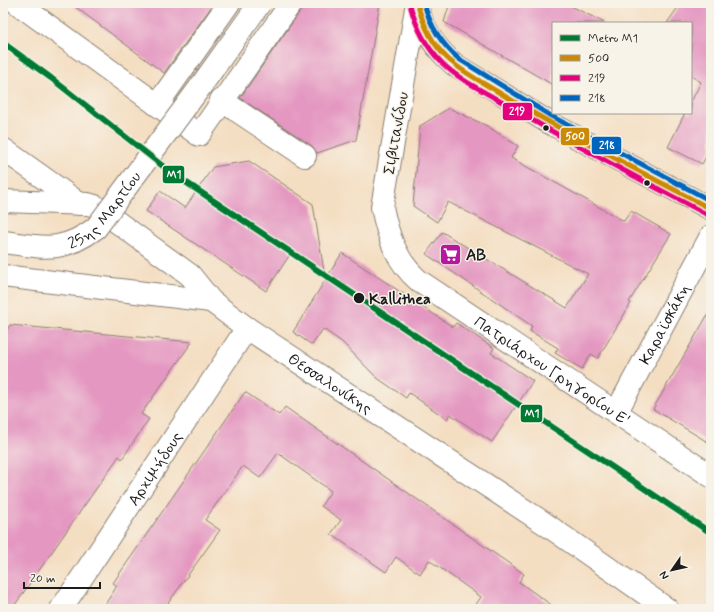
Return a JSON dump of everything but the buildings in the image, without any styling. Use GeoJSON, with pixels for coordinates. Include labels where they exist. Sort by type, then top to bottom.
{"type":"FeatureCollection","features":[{"type":"Feature","properties":{"kind":"street"},"geometry":{"type":"LineString","coordinates":[[17,3],[198,135],[221,100],[291,3]]}},
{"type":"Feature","properties":{"kind":"street"},"geometry":{"type":"LineString","coordinates":[[157,105],[229,3]]}},
{"type":"Feature","properties":{"kind":"street","name":"25ης Μαρτίου"},"geometry":{"type":"LineString","coordinates":[[3,242],[53,248],[78,240],[96,228],[260,3]]}},
{"type":"Feature","properties":{"kind":"street"},"geometry":{"type":"LineString","coordinates":[[417,3],[424,27],[433,43],[444,56],[455,65],[548,122],[711,209]]}},
{"type":"Feature","properties":{"kind":"street","name":"Σιβιτανίδου"},"geometry":{"type":"LineString","coordinates":[[400,260],[389,236],[382,207],[417,3]]}},
{"type":"Feature","properties":{"kind":"street"},"geometry":{"type":"LineString","coordinates":[[221,100],[305,156]]}},
{"type":"Feature","properties":{"kind":"street","name":"Θεσσαλονίκης"},"geometry":{"type":"LineString","coordinates":[[3,149],[80,204],[95,206],[190,274],[211,301],[247,328],[544,523],[667,609]]}},
{"type":"Feature","properties":{"kind":"street","name":"25ης Μαρτίου"},"geometry":{"type":"LineString","coordinates":[[3,201],[80,204]]}},
{"type":"Feature","properties":{"kind":"street","name":"Καραϊσκάκη"},"geometry":{"type":"LineString","coordinates":[[616,411],[711,236]]}},
{"type":"Feature","properties":{"kind":"street","name":"Πατριάρχου Γρηγορίου Ε'"},"geometry":{"type":"LineString","coordinates":[[400,260],[419,281],[616,411],[711,476]]}},
{"type":"Feature","properties":{"kind":"street"},"geometry":{"type":"LineString","coordinates":[[3,276],[211,301]]}},
{"type":"Feature","properties":{"kind":"street","name":"Αρχιμήδους"},"geometry":{"type":"LineString","coordinates":[[61,609],[247,328]]}},
{"type":"Feature","properties":{"kind":"metro line","name":"Μ1"},"geometry":{"type":"LineString","coordinates":[[3,43],[51,78],[169,171],[711,533]]}},
{"type":"Feature","properties":{"kind":"transit line","name":"500"},"geometry":{"type":"LineString","coordinates":[[417,3],[425,26],[432,40],[441,52],[461,69],[533,113],[711,209]]}},
{"type":"Feature","properties":{"kind":"transit line","name":"218"},"geometry":{"type":"LineString","coordinates":[[424,3],[429,19],[437,34],[459,59],[551,116],[711,201]]}},
{"type":"Feature","properties":{"kind":"transit line","name":"219"},"geometry":{"type":"LineString","coordinates":[[410,5],[418,29],[426,43],[436,57],[456,75],[555,133],[708,215]]}},
{"type":"Feature","properties":{"kind":"place","name":"ΑΒ"},"geometry":{"type":"Point","coordinates":[450,254]}},
{"type":"Feature","properties":{"kind":"place","name":"Kallithea"},"geometry":{"type":"Point","coordinates":[359,298]}}]}
